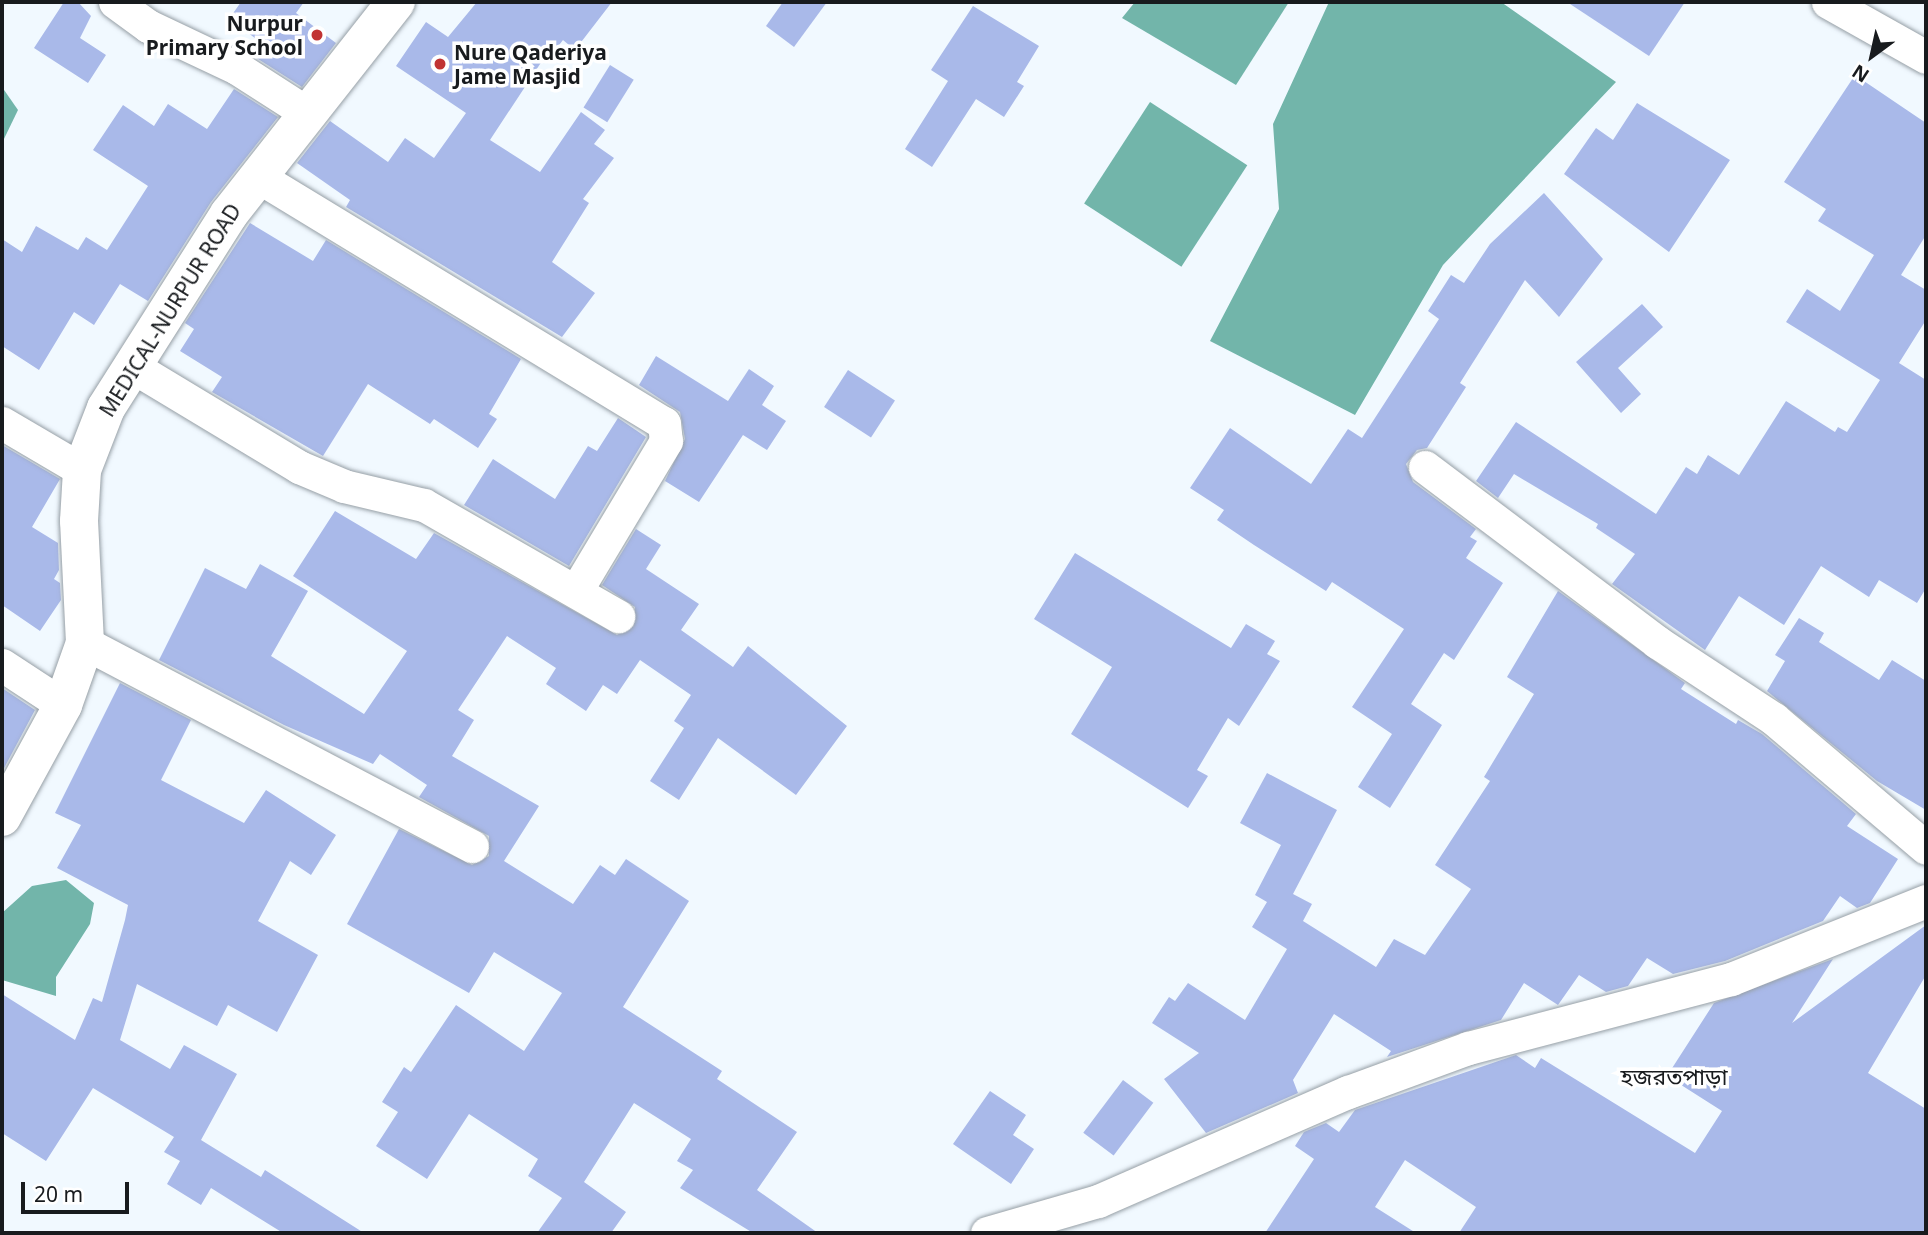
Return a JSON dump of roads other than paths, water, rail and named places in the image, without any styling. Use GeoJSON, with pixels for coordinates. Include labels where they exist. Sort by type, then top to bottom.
{"type":"FeatureCollection","features":[{"type":"Feature","properties":{"kind":"street"},"geometry":{"type":"LineString","coordinates":[[116,2],[148,26],[237,68],[307,113]]}},
{"type":"Feature","properties":{"kind":"street","name":"MEDICAL-NURPUR ROAD"},"geometry":{"type":"LineString","coordinates":[[2,817],[63,705],[85,643],[79,521],[82,470],[106,408],[135,368],[257,176],[396,2]]}},
{"type":"Feature","properties":{"kind":"street"},"geometry":{"type":"LineString","coordinates":[[1828,2],[1926,57]]}},
{"type":"Feature","properties":{"kind":"street"},"geometry":{"type":"LineString","coordinates":[[257,176],[664,423],[666,441],[576,591]]}},
{"type":"Feature","properties":{"kind":"street"},"geometry":{"type":"LineString","coordinates":[[135,368],[299,467],[344,486],[424,505],[618,616]]}},
{"type":"Feature","properties":{"kind":"street"},"geometry":{"type":"LineString","coordinates":[[2,423],[82,470]]}},
{"type":"Feature","properties":{"kind":"street"},"geometry":{"type":"LineString","coordinates":[[1425,467],[1657,642],[1774,719],[1926,848]]}},
{"type":"Feature","properties":{"kind":"street"},"geometry":{"type":"LineString","coordinates":[[85,643],[472,846]]}},
{"type":"Feature","properties":{"kind":"street"},"geometry":{"type":"LineString","coordinates":[[2,666],[63,705]]}},
{"type":"Feature","properties":{"kind":"street"},"geometry":{"type":"LineString","coordinates":[[987,1233],[1098,1201],[1348,1092],[1468,1048],[1731,979],[1926,901]]}},
{"type":"Feature","properties":{"kind":"place","name":"Nurpur Primary School"},"geometry":{"type":"Point","coordinates":[317,35]}},
{"type":"Feature","properties":{"kind":"place","name":"Nure Qaderiya Jame Masjid"},"geometry":{"type":"Point","coordinates":[440,64]}},
{"type":"Feature","properties":{"kind":"district","name":"হজরতপাড়া"},"geometry":{"type":"Point","coordinates":[1674,1076]}}]}
